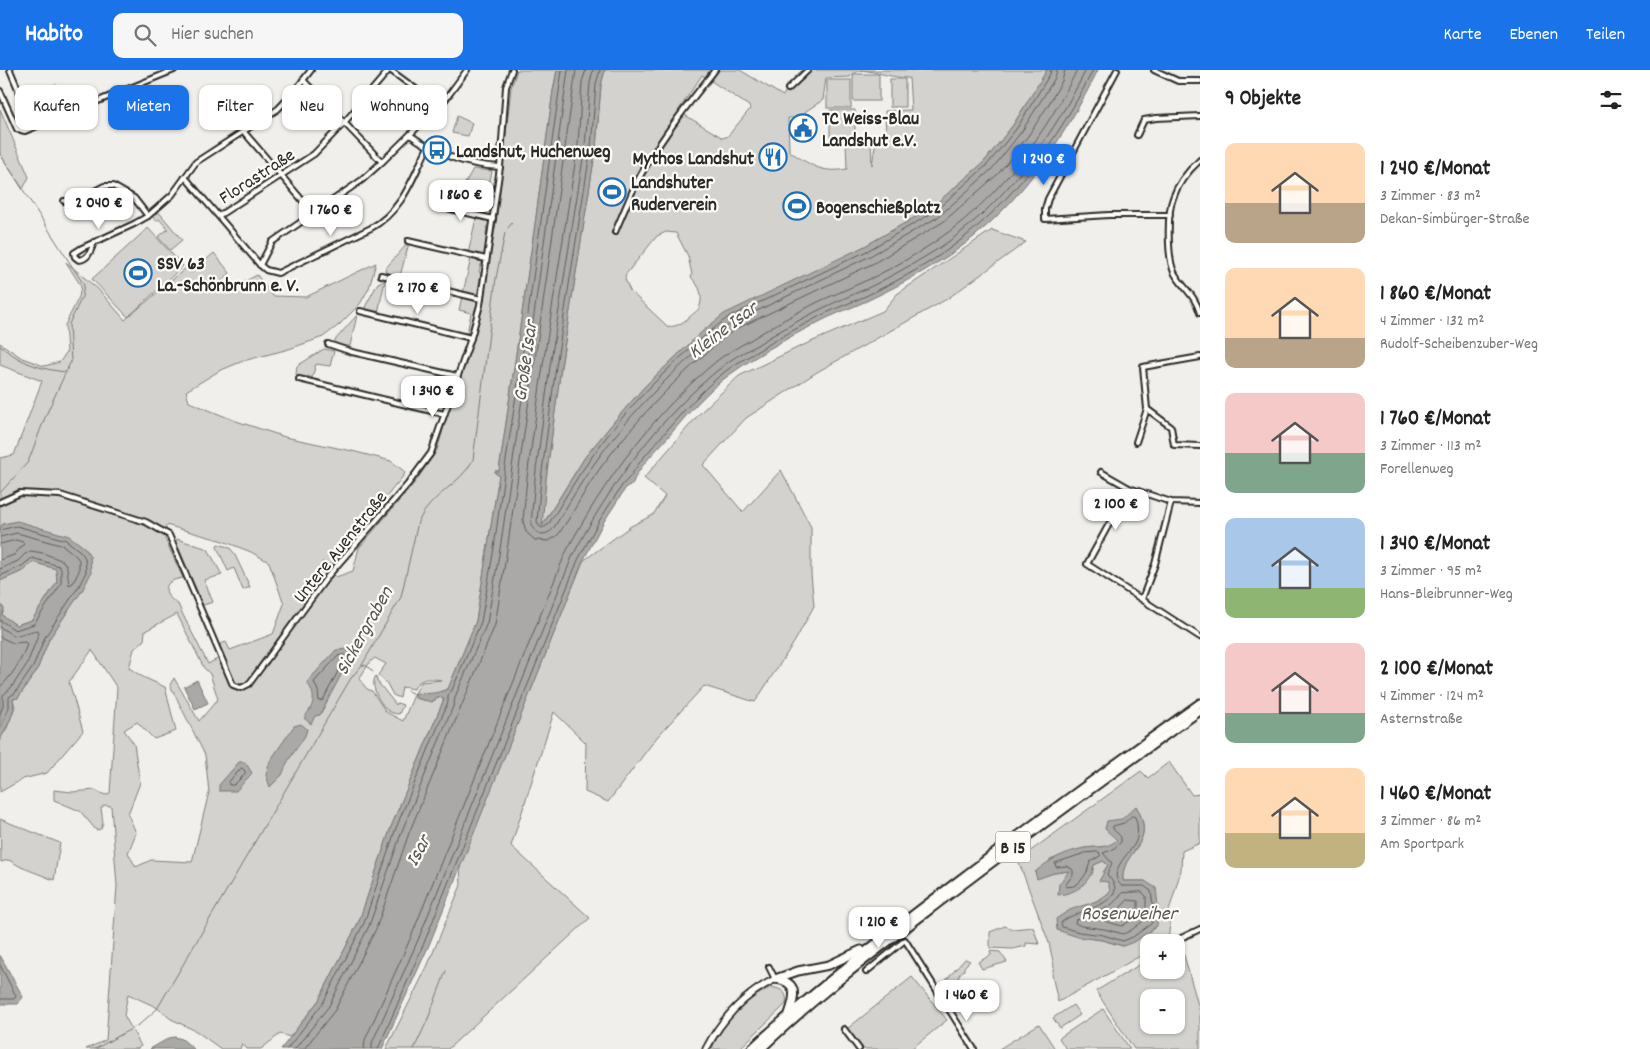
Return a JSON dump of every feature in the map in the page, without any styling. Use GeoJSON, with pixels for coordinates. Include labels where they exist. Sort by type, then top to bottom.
{"type":"FeatureCollection","features":[{"type":"Feature","properties":{"kind":"highway","name":"B 15"},"geometry":{"type":"LineString","coordinates":[[751,1049],[789,1014],[873,945],[1134,750],[1200,704]]}},
{"type":"Feature","properties":{"kind":"highway","name":"B 15"},"geometry":{"type":"LineString","coordinates":[[761,1049],[889,941],[1012,848],[1200,711]]}},
{"type":"Feature","properties":{"kind":"highway"},"geometry":{"type":"LineString","coordinates":[[775,979],[798,971],[829,965],[873,945]]}},
{"type":"Feature","properties":{"kind":"highway"},"geometry":{"type":"LineString","coordinates":[[775,979],[788,983],[794,992],[789,1014]]}},
{"type":"Feature","properties":{"kind":"highway"},"geometry":{"type":"LineString","coordinates":[[766,1049],[771,1040]]}},
{"type":"Feature","properties":{"kind":"street"},"geometry":{"type":"LineString","coordinates":[[10,70],[16,85]]}},
{"type":"Feature","properties":{"kind":"street"},"geometry":{"type":"LineString","coordinates":[[98,101],[174,70]]}},
{"type":"Feature","properties":{"kind":"street","name":"Florastraße"},"geometry":{"type":"LineString","coordinates":[[220,215],[314,154],[390,70],[410,85]]}},
{"type":"Feature","properties":{"kind":"street"},"geometry":{"type":"LineString","coordinates":[[447,97],[466,70]]}},
{"type":"Feature","properties":{"kind":"street","name":"Untere Auenstraße"},"geometry":{"type":"LineString","coordinates":[[0,502],[20,493],[60,495],[146,522],[169,535],[232,685],[241,688],[247,686],[328,576],[426,461],[434,446],[471,338],[480,299],[500,167],[505,94],[512,70]]}},
{"type":"Feature","properties":{"kind":"street"},"geometry":{"type":"LineString","coordinates":[[615,232],[634,189],[650,161],[683,111],[715,70]]}},
{"type":"Feature","properties":{"kind":"street"},"geometry":{"type":"LineString","coordinates":[[788,89],[808,70]]}},
{"type":"Feature","properties":{"kind":"street"},"geometry":{"type":"LineString","coordinates":[[1117,70],[1048,200],[1045,219],[1109,215],[1170,215]]}},
{"type":"Feature","properties":{"kind":"street"},"geometry":{"type":"LineString","coordinates":[[1154,70],[1178,81],[1200,81]]}},
{"type":"Feature","properties":{"kind":"street"},"geometry":{"type":"LineString","coordinates":[[94,242],[88,256],[84,260],[79,260],[75,257],[74,253],[76,251],[94,242],[148,216],[172,195],[196,162],[278,110],[309,71]]}},
{"type":"Feature","properties":{"kind":"street"},"geometry":{"type":"LineString","coordinates":[[303,80],[345,121],[382,162]]}},
{"type":"Feature","properties":{"kind":"street"},"geometry":{"type":"LineString","coordinates":[[0,91],[15,125]]}},
{"type":"Feature","properties":{"kind":"street"},"geometry":{"type":"LineString","coordinates":[[1136,134],[1144,120],[1200,116]]}},
{"type":"Feature","properties":{"kind":"street"},"geometry":{"type":"LineString","coordinates":[[260,265],[272,242],[362,180],[415,130]]}},
{"type":"Feature","properties":{"kind":"street"},"geometry":{"type":"LineString","coordinates":[[244,132],[314,214]]}},
{"type":"Feature","properties":{"kind":"street"},"geometry":{"type":"LineString","coordinates":[[410,135],[439,153],[471,164],[500,167]]}},
{"type":"Feature","properties":{"kind":"street"},"geometry":{"type":"LineString","coordinates":[[185,177],[220,215],[260,265],[270,272],[278,274],[386,219],[402,199],[428,147]]}},
{"type":"Feature","properties":{"kind":"street"},"geometry":{"type":"LineString","coordinates":[[1200,160],[1183,179],[1173,198],[1170,215],[1170,258],[1175,274],[1196,302],[1200,313]]}},
{"type":"Feature","properties":{"kind":"street"},"geometry":{"type":"LineString","coordinates":[[64,201],[74,202],[104,186],[114,186],[134,198],[148,216]]}},
{"type":"Feature","properties":{"kind":"street"},"geometry":{"type":"LineString","coordinates":[[434,205],[492,220]]}},
{"type":"Feature","properties":{"kind":"street"},"geometry":{"type":"LineString","coordinates":[[408,240],[486,259]]}},
{"type":"Feature","properties":{"kind":"street"},"geometry":{"type":"LineString","coordinates":[[381,274],[480,299]]}},
{"type":"Feature","properties":{"kind":"street"},"geometry":{"type":"LineString","coordinates":[[360,311],[471,338]]}},
{"type":"Feature","properties":{"kind":"street"},"geometry":{"type":"LineString","coordinates":[[328,344],[352,352],[457,376]]}},
{"type":"Feature","properties":{"kind":"street"},"geometry":{"type":"LineString","coordinates":[[1136,442],[1147,409],[1143,367],[1200,357]]}},
{"type":"Feature","properties":{"kind":"street"},"geometry":{"type":"LineString","coordinates":[[299,379],[444,414]]}},
{"type":"Feature","properties":{"kind":"street"},"geometry":{"type":"LineString","coordinates":[[1147,409],[1171,427],[1174,445],[1200,446]]}},
{"type":"Feature","properties":{"kind":"street"},"geometry":{"type":"LineString","coordinates":[[1101,472],[1129,488],[1171,502],[1200,503]]}},
{"type":"Feature","properties":{"kind":"street"},"geometry":{"type":"LineString","coordinates":[[1129,488],[1087,564],[1200,637]]}},
{"type":"Feature","properties":{"kind":"street"},"geometry":{"type":"LineString","coordinates":[[1142,599],[1151,577],[1171,502]]}},
{"type":"Feature","properties":{"kind":"street"},"geometry":{"type":"LineString","coordinates":[[1185,936],[1200,929]]}},
{"type":"Feature","properties":{"kind":"street"},"geometry":{"type":"LineString","coordinates":[[866,972],[905,940],[974,1049]]}},
{"type":"Feature","properties":{"kind":"street"},"geometry":{"type":"LineString","coordinates":[[706,1049],[718,1028],[732,1010],[750,994],[775,979],[768,967]]}},
{"type":"Feature","properties":{"kind":"street"},"geometry":{"type":"LineString","coordinates":[[844,1029],[859,1049]]}},
{"type":"Feature","properties":{"kind":"shaded area"},"geometry":{"type":"Polygon","coordinates":[[[517,70],[557,70],[499,471],[495,471],[499,475],[476,621],[448,689],[423,695],[415,693],[421,682],[441,680],[425,679],[419,682],[414,689],[402,687],[400,698],[393,695],[386,682],[378,675],[386,664],[375,658],[370,662],[359,679],[367,689],[372,691],[386,712],[403,721],[414,695],[419,699],[426,700],[433,700],[439,697],[444,699],[391,827],[359,921],[319,1000],[290,1037],[280,1034],[261,1049],[247,1049],[242,1043],[240,1049],[221,1049],[196,1031],[171,1019],[156,1007],[128,994],[124,1015],[141,1046],[137,1049],[86,1049],[106,1040],[117,886],[111,806],[105,805],[101,808],[103,823],[101,829],[96,830],[80,811],[54,800],[54,790],[72,792],[95,790],[105,795],[110,793],[117,688],[92,650],[69,682],[83,731],[47,773],[23,779],[0,792],[0,739],[7,728],[15,707],[13,699],[18,698],[37,670],[49,639],[83,589],[3,524],[0,528],[0,458],[14,455],[42,381],[0,365],[0,343],[22,358],[44,366],[60,362],[67,351],[65,325],[79,297],[81,286],[66,262],[98,289],[125,320],[186,268],[191,273],[214,253],[230,273],[217,285],[225,292],[257,275],[273,296],[306,297],[376,263],[369,288],[360,304],[339,325],[323,337],[289,349],[243,361],[219,371],[186,391],[189,402],[236,421],[285,437],[391,461],[405,472],[331,565],[322,562],[320,568],[323,569],[324,566],[330,569],[336,577],[353,571],[359,548],[416,481],[437,450],[460,373],[466,366],[466,358],[482,305],[497,217],[511,88],[517,70]],[[166,525],[165,539],[183,578],[169,583],[166,590],[178,604],[208,664],[221,657],[220,644],[226,642],[230,650],[273,634],[284,604],[269,562],[251,552],[223,541],[166,525]],[[177,614],[145,631],[144,640],[134,649],[129,668],[165,687],[176,731],[154,739],[137,722],[124,730],[134,744],[140,783],[128,814],[136,833],[128,853],[136,867],[151,860],[192,862],[209,792],[205,755],[170,685],[174,678],[199,721],[218,699],[210,674],[204,668],[177,614]]]}},
{"type":"Feature","properties":{"kind":"shaded area"},"geometry":{"type":"Polygon","coordinates":[[[605,70],[740,70],[783,96],[787,88],[804,70],[861,70],[1047,70],[1013,125],[984,162],[931,208],[865,246],[704,330],[646,385],[617,418],[585,457],[541,527],[561,367],[596,147],[601,85],[605,70]],[[861,70],[850,77],[826,78],[823,100],[806,111],[803,118],[788,118],[789,151],[816,167],[838,170],[847,169],[846,142],[871,142],[872,165],[875,146],[886,138],[885,111],[911,110],[909,78],[861,70]],[[702,75],[678,111],[723,138],[728,136],[750,109],[749,106],[702,75]],[[666,232],[657,236],[626,274],[625,279],[630,291],[667,326],[676,326],[699,309],[701,295],[697,284],[691,277],[688,256],[676,233],[666,232]]]}},
{"type":"Feature","properties":{"kind":"shaded area"},"geometry":{"type":"Polygon","coordinates":[[[853,74],[879,74],[879,101],[853,101],[853,74]]]}},
{"type":"Feature","properties":{"kind":"shaded area"},"geometry":{"type":"Polygon","coordinates":[[[890,79],[905,79],[905,107],[890,107],[890,79]]]}},
{"type":"Feature","properties":{"kind":"shaded area"},"geometry":{"type":"Polygon","coordinates":[[[827,80],[851,80],[851,108],[827,108],[827,80]]]}},
{"type":"Feature","properties":{"kind":"shaded area"},"geometry":{"type":"Polygon","coordinates":[[[0,109],[29,177],[23,189],[0,154],[0,109]]]}},
{"type":"Feature","properties":{"kind":"shaded area"},"geometry":{"type":"Polygon","coordinates":[[[830,110],[855,110],[855,137],[830,138],[830,110]]]}},
{"type":"Feature","properties":{"kind":"shaded area"},"geometry":{"type":"Polygon","coordinates":[[[457,116],[472,123],[468,136],[452,133],[457,116]]]}},
{"type":"Feature","properties":{"kind":"shaded area"},"geometry":{"type":"Polygon","coordinates":[[[473,169],[492,171],[483,216],[483,214],[480,215],[452,208],[449,204],[441,205],[439,202],[442,197],[463,187],[473,169]]]}},
{"type":"Feature","properties":{"kind":"shaded area"},"geometry":{"type":"Polygon","coordinates":[[[158,211],[182,240],[170,250],[158,237],[168,229],[159,219],[156,221],[152,216],[158,211]]]}},
{"type":"Feature","properties":{"kind":"shaded area"},"geometry":{"type":"Polygon","coordinates":[[[476,218],[489,221],[484,255],[480,256],[468,254],[476,218]]]}},
{"type":"Feature","properties":{"kind":"shaded area","name":"SSV 63 La.-Schönbrunn e. V."},"geometry":{"type":"Polygon","coordinates":[[[148,228],[183,266],[128,317],[92,279],[148,228]]]}},
{"type":"Feature","properties":{"kind":"shaded area"},"geometry":{"type":"Polygon","coordinates":[[[992,230],[1026,242],[947,299],[817,372],[746,418],[703,465],[743,512],[781,470],[811,527],[811,574],[814,606],[795,641],[755,702],[704,686],[657,737],[608,802],[585,792],[586,743],[554,712],[511,846],[590,918],[448,1049],[386,1049],[427,967],[461,885],[460,866],[583,561],[631,526],[653,515],[665,496],[644,478],[701,412],[739,376],[799,347],[883,311],[897,294],[992,230]]]}},
{"type":"Feature","properties":{"kind":"shaded area"},"geometry":{"type":"Polygon","coordinates":[[[409,243],[400,276],[397,274],[387,274],[385,269],[409,243]]]}},
{"type":"Feature","properties":{"kind":"shaded area"},"geometry":{"type":"Polygon","coordinates":[[[471,258],[483,261],[479,272],[481,273],[477,296],[463,293],[471,258]]]}},
{"type":"Feature","properties":{"kind":"shaded area"},"geometry":{"type":"Polygon","coordinates":[[[385,280],[378,313],[367,311],[366,305],[378,283],[385,280]]]}},
{"type":"Feature","properties":{"kind":"shaded area"},"geometry":{"type":"Polygon","coordinates":[[[462,297],[478,302],[470,332],[467,335],[463,334],[464,332],[467,333],[471,313],[459,310],[462,297]]]}},
{"type":"Feature","properties":{"kind":"shaded area"},"geometry":{"type":"Polygon","coordinates":[[[357,315],[350,346],[336,345],[334,342],[336,339],[357,315]]]}},
{"type":"Feature","properties":{"kind":"shaded area"},"geometry":{"type":"Polygon","coordinates":[[[324,349],[334,351],[330,366],[316,364],[312,378],[308,376],[303,379],[298,378],[296,374],[297,366],[324,349]]]}},
{"type":"Feature","properties":{"kind":"shaded area"},"geometry":{"type":"Polygon","coordinates":[[[177,539],[208,549],[222,575],[204,580],[213,602],[203,605],[176,542],[177,539]]]}},
{"type":"Feature","properties":{"kind":"shaded area"},"geometry":{"type":"Polygon","coordinates":[[[219,544],[230,548],[234,553],[250,587],[243,590],[234,568],[228,571],[217,547],[219,544]]]}},
{"type":"Feature","properties":{"kind":"shaded area"},"geometry":{"type":"Polygon","coordinates":[[[33,562],[56,569],[57,582],[32,620],[16,625],[2,615],[4,609],[0,603],[0,581],[25,570],[33,562]]]}},
{"type":"Feature","properties":{"kind":"shaded area"},"geometry":{"type":"Polygon","coordinates":[[[376,676],[377,681],[396,705],[397,703],[403,705],[399,714],[387,710],[381,703],[374,684],[376,676]]]}},
{"type":"Feature","properties":{"kind":"shaded area"},"geometry":{"type":"Polygon","coordinates":[[[1169,762],[1192,795],[1200,794],[1200,843],[1182,851],[1181,870],[1169,911],[1169,934],[1140,934],[1140,956],[1058,1002],[1052,975],[1054,966],[1049,943],[1018,860],[1141,771],[1148,778],[1169,762]],[[1136,806],[1117,840],[1110,846],[1085,848],[1050,860],[1042,876],[1070,871],[1067,875],[1092,875],[1094,865],[1103,861],[1108,865],[1103,872],[1111,890],[1097,901],[1069,911],[1078,937],[1102,940],[1123,946],[1145,881],[1123,881],[1125,865],[1141,840],[1143,822],[1136,806]]]}},
{"type":"Feature","properties":{"kind":"shaded area"},"geometry":{"type":"Polygon","coordinates":[[[0,819],[60,843],[54,880],[21,867],[9,860],[1,862],[0,819]]]}},
{"type":"Feature","properties":{"kind":"shaded area"},"geometry":{"type":"Polygon","coordinates":[[[1005,926],[1013,929],[1033,927],[1039,944],[1026,943],[1026,946],[1013,949],[990,948],[990,932],[1005,926]]]}},
{"type":"Feature","properties":{"kind":"shaded area"},"geometry":{"type":"Polygon","coordinates":[[[990,951],[1000,952],[1007,962],[982,969],[978,962],[991,955],[990,951]]]}},
{"type":"Feature","properties":{"kind":"shaded area"},"geometry":{"type":"Polygon","coordinates":[[[965,959],[970,961],[959,975],[958,986],[947,991],[944,988],[947,979],[965,959]]]}},
{"type":"Feature","properties":{"kind":"shaded area"},"geometry":{"type":"Polygon","coordinates":[[[1185,959],[1200,1012],[1200,1049],[1134,1049],[1096,991],[1140,964],[1140,979],[1185,979],[1185,959]]]}},
{"type":"Feature","properties":{"kind":"shaded area"},"geometry":{"type":"Polygon","coordinates":[[[912,977],[947,1020],[911,1049],[863,1049],[847,1029],[912,977]]]}},
{"type":"Feature","properties":{"kind":"shaded area"},"geometry":{"type":"Polygon","coordinates":[[[771,987],[785,994],[786,1004],[739,1049],[712,1049],[722,1029],[736,1012],[743,1005],[771,987]]]}},
{"type":"Feature","properties":{"kind":"shaded area"},"geometry":{"type":"Polygon","coordinates":[[[1073,1005],[1080,1015],[1060,1028],[1053,1018],[1073,1005]]]}},
{"type":"Feature","properties":{"kind":"shaded area"},"geometry":{"type":"Polygon","coordinates":[[[1103,1009],[1130,1049],[1066,1049],[1059,1038],[1103,1009]]]}},
{"type":"Feature","properties":{"kind":"shaded area"},"geometry":{"type":"Polygon","coordinates":[[[1039,1024],[1055,1049],[999,1049],[1039,1024]]]}},
{"type":"Feature","properties":{"kind":"water"},"geometry":{"type":"Polygon","coordinates":[[[557,70],[605,70],[601,85],[596,147],[561,367],[546,479],[542,526],[585,457],[617,418],[646,385],[704,330],[724,314],[865,246],[931,208],[984,162],[1013,125],[1047,70],[1098,70],[1070,121],[1037,170],[1019,193],[977,234],[954,252],[907,280],[803,330],[743,365],[706,395],[647,460],[638,472],[632,485],[627,486],[603,523],[583,561],[429,945],[382,1049],[281,1049],[319,1000],[359,921],[391,827],[444,699],[439,697],[432,702],[415,698],[415,693],[440,692],[448,689],[476,621],[499,475],[495,471],[499,471],[557,70]]]}},
{"type":"Feature","properties":{"kind":"water"},"geometry":{"type":"Polygon","coordinates":[[[17,521],[69,536],[85,548],[90,556],[91,573],[83,589],[49,639],[37,670],[18,698],[13,699],[12,715],[0,739],[0,603],[4,609],[2,615],[16,625],[32,620],[57,582],[56,569],[33,562],[25,570],[0,581],[0,528],[3,524],[17,521]]]}},
{"type":"Feature","properties":{"kind":"water"},"geometry":{"type":"Polygon","coordinates":[[[348,649],[352,654],[320,715],[315,716],[311,724],[304,718],[313,701],[312,692],[307,682],[336,650],[348,649]]]}},
{"type":"Feature","properties":{"kind":"water"},"geometry":{"type":"Polygon","coordinates":[[[197,680],[208,703],[195,709],[184,687],[197,680]]]}},
{"type":"Feature","properties":{"kind":"water"},"geometry":{"type":"Polygon","coordinates":[[[301,724],[307,729],[305,736],[288,761],[282,775],[270,787],[266,775],[270,761],[294,726],[301,724]]]}},
{"type":"Feature","properties":{"kind":"water"},"geometry":{"type":"Polygon","coordinates":[[[239,762],[245,762],[252,773],[236,791],[219,791],[219,785],[239,762]]]}},
{"type":"Feature","properties":{"kind":"water","name":"Rosenweiher"},"geometry":{"type":"Polygon","coordinates":[[[1136,806],[1142,819],[1143,832],[1138,846],[1125,865],[1123,881],[1145,881],[1156,888],[1158,906],[1157,926],[1146,934],[1140,934],[1140,938],[1136,941],[1123,946],[1102,940],[1078,937],[1057,930],[1056,919],[1070,910],[1097,901],[1110,891],[1108,882],[1099,881],[1108,865],[1103,861],[1094,865],[1089,877],[1081,886],[1071,892],[1058,895],[1059,884],[1069,871],[1054,873],[1037,879],[1035,872],[1046,863],[1064,854],[1113,843],[1117,840],[1105,829],[1107,821],[1122,819],[1136,806]]]}},
{"type":"Feature","properties":{"kind":"water"},"geometry":{"type":"Polygon","coordinates":[[[0,955],[23,997],[18,1004],[0,1004],[0,955]]]}},
{"type":"Feature","properties":{"kind":"water"},"geometry":{"type":"Polygon","coordinates":[[[169,1038],[182,1039],[194,1049],[150,1049],[169,1038]]]}},
{"type":"Feature","properties":{"kind":"waterway"},"geometry":{"type":"LineString","coordinates":[[0,154],[84,285],[82,297],[69,324],[71,361],[46,415],[28,462],[0,493]]}},
{"type":"Feature","properties":{"kind":"waterway"},"geometry":{"type":"LineString","coordinates":[[508,228],[512,223]]}},
{"type":"Feature","properties":{"kind":"waterway","name":"Sickergraben"},"geometry":{"type":"LineString","coordinates":[[95,1049],[140,1024],[157,1009],[351,678],[362,665],[401,597],[418,522],[430,504],[461,476],[473,460],[496,278],[505,233]]}},
{"type":"Feature","properties":{"kind":"waterway"},"geometry":{"type":"LineString","coordinates":[[0,346],[31,364],[65,372]]}},
{"type":"Feature","properties":{"kind":"waterway"},"geometry":{"type":"LineString","coordinates":[[362,665],[367,666],[373,672]]}},
{"type":"Feature","properties":{"kind":"waterway"},"geometry":{"type":"LineString","coordinates":[[407,691],[416,695]]}},
{"type":"Feature","properties":{"kind":"waterway"},"geometry":{"type":"LineString","coordinates":[[414,1049],[428,1019],[446,971]]}},
{"type":"Feature","properties":{"kind":"place","name":"TC Weiss-Blau Landshut e.V."},"geometry":{"type":"Point","coordinates":[803,128]}},
{"type":"Feature","properties":{"kind":"place","name":"Landshut, Huchenweg"},"geometry":{"type":"Point","coordinates":[437,150]}},
{"type":"Feature","properties":{"kind":"place","name":"Mythos Landshut"},"geometry":{"type":"Point","coordinates":[773,157]}},
{"type":"Feature","properties":{"kind":"place","name":"Landshuter Ruderverein"},"geometry":{"type":"Point","coordinates":[612,192]}},
{"type":"Feature","properties":{"kind":"place","name":"Bogenschießplatz"},"geometry":{"type":"Point","coordinates":[797,206]}},
{"type":"Feature","properties":{"kind":"place","name":"SSV 63 La.-Schönbrunn e. V."},"geometry":{"type":"Point","coordinates":[138,273]}},
{"type":"Feature","properties":{"kind":"water label","name":"Kleine Isar"},"geometry":{"type":"Point","coordinates":[722,329]}},
{"type":"Feature","properties":{"kind":"water label","name":"Große Isar"},"geometry":{"type":"Point","coordinates":[524,361]}},
{"type":"Feature","properties":{"kind":"water label","name":"Isar"},"geometry":{"type":"Point","coordinates":[417,850]}}]}
